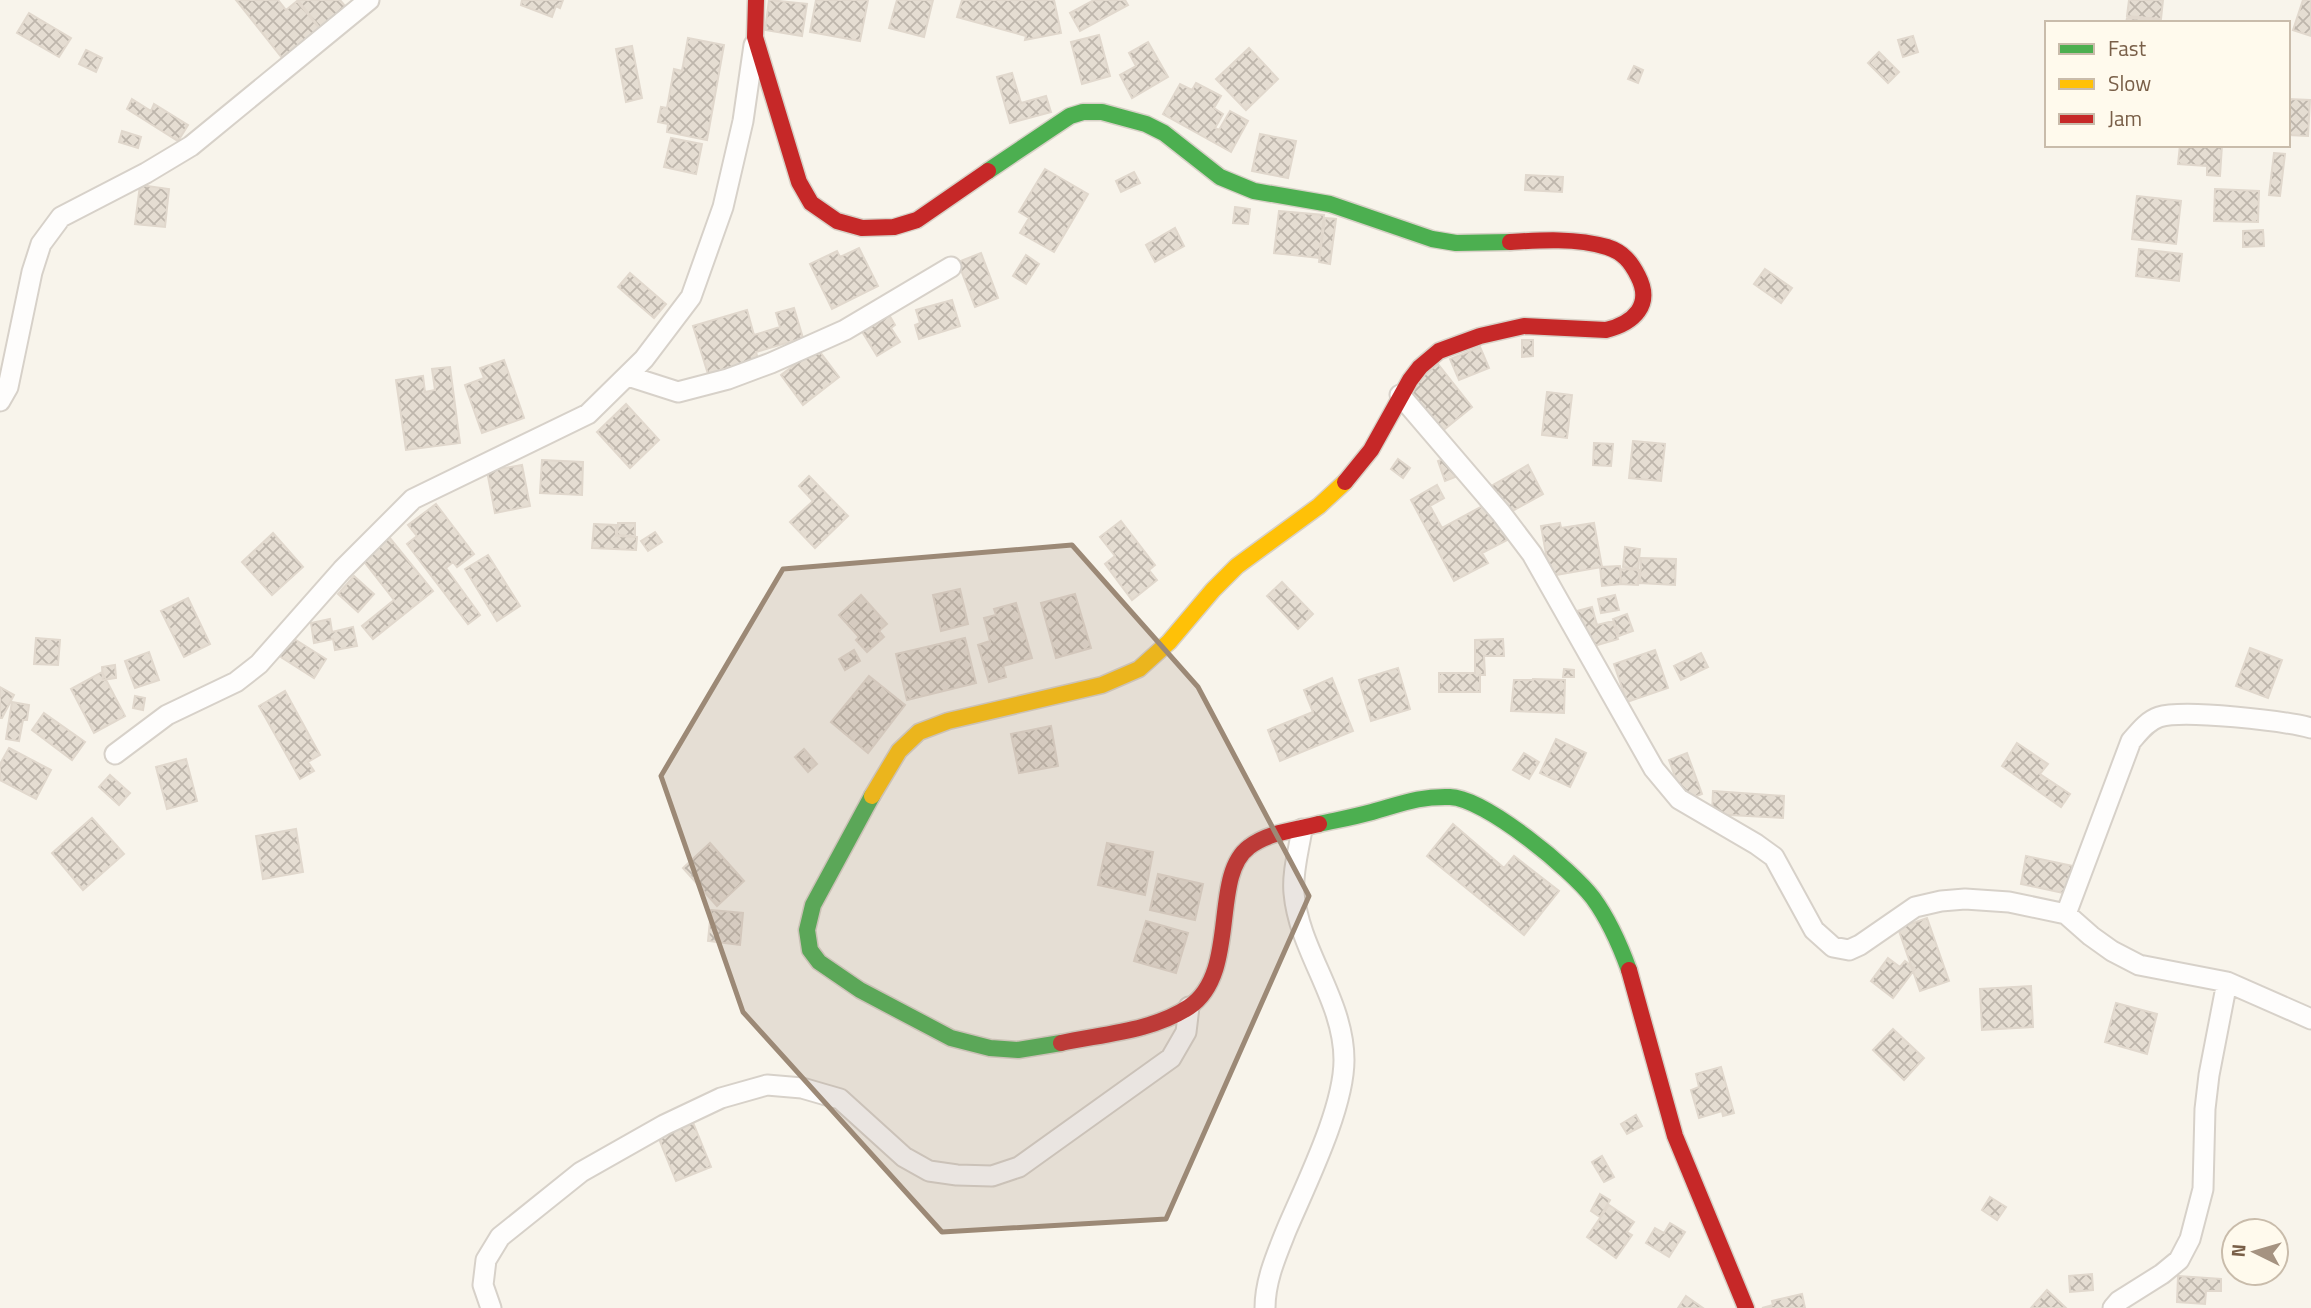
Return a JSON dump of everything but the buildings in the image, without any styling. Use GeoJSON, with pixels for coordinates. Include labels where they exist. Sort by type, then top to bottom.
{"type":"FeatureCollection","features":[{"type":"Feature","properties":{"kind":"main road"},"geometry":{"type":"LineString","coordinates":[[756,0],[755,37],[799,182],[811,203],[837,220],[862,228],[894,227],[918,219],[1070,116],[1087,110],[1105,111],[1155,128],[1231,183],[1260,192],[1360,213],[1437,240],[1462,244],[1567,239],[1594,242],[1625,253],[1640,273],[1645,298],[1635,316],[1620,327],[1607,330],[1536,325],[1515,327],[1454,344],[1433,353],[1416,371],[1400,395],[1376,443],[1342,486],[1235,568],[1208,593],[1143,666],[1121,679],[1102,685],[948,721],[919,732],[899,751],[886,771],[813,905],[807,930],[810,950],[819,962],[860,990],[951,1038],[990,1048],[1038,1048],[1156,1023],[1189,1007],[1205,993],[1216,970],[1231,880],[1238,859],[1247,848],[1265,837],[1372,812],[1411,799],[1454,797],[1473,803],[1513,827],[1550,856],[1592,897],[1616,937],[1628,968],[1675,1136],[1746,1308]]}},
{"type":"Feature","properties":{"kind":"street"},"geometry":{"type":"LineString","coordinates":[[0,401],[8,387],[32,272],[41,244],[61,217],[146,173],[191,146],[369,0]]}},
{"type":"Feature","properties":{"kind":"street"},"geometry":{"type":"LineString","coordinates":[[115,754],[167,715],[236,682],[259,664],[342,570],[413,499],[588,414],[644,359],[691,298],[723,207],[743,121],[755,37]]}},
{"type":"Feature","properties":{"kind":"street"},"geometry":{"type":"LineString","coordinates":[[628,376],[678,392],[728,379],[845,330],[951,267]]}},
{"type":"Feature","properties":{"kind":"street"},"geometry":{"type":"LineString","coordinates":[[1400,395],[1501,513],[1532,554],[1654,769],[1679,799],[1774,857],[1814,930],[1833,947],[1849,950],[1860,945],[1915,907],[1965,899],[2009,902],[2066,914],[2112,951],[2140,965],[2227,982],[2311,1018]]}},
{"type":"Feature","properties":{"kind":"street"},"geometry":{"type":"LineString","coordinates":[[2066,914],[2131,741],[2146,724],[2159,717],[2182,715],[2269,721],[2311,728]]}},
{"type":"Feature","properties":{"kind":"street"},"geometry":{"type":"LineString","coordinates":[[1265,1308],[1267,1284],[1276,1256],[1338,1099],[1344,1061],[1339,1021],[1298,918],[1294,891],[1302,829]]}},
{"type":"Feature","properties":{"kind":"street"},"geometry":{"type":"LineString","coordinates":[[2113,1308],[2119,1301],[2162,1275],[2179,1260],[2190,1239],[2203,1189],[2205,1109],[2227,982]]}},
{"type":"Feature","properties":{"kind":"street"},"geometry":{"type":"LineString","coordinates":[[491,1308],[483,1285],[486,1260],[500,1237],[581,1172],[664,1125],[721,1098],[767,1085],[802,1088],[839,1099],[904,1157],[929,1171],[992,1176],[1019,1167],[1171,1058],[1186,1032],[1189,1007]]}},
{"type":"Feature","properties":{"kind":"highlighted area"},"geometry":{"type":"Polygon","coordinates":[[[1072,545],[1198,687],[1309,896],[1166,1219],[942,1232],[743,1012],[661,776],[783,569],[1072,545]]]}},
{"type":"Feature","properties":{"kind":"traffic: fast"},"geometry":{"type":"LineString","coordinates":[[988,171],[1070,116],[1083,112],[1102,112],[1146,124],[1164,133],[1220,177],[1254,191],[1330,204],[1432,239],[1456,243],[1510,242]]}},
{"type":"Feature","properties":{"kind":"traffic: fast"},"geometry":{"type":"LineString","coordinates":[[872,796],[813,905],[807,930],[810,950],[819,962],[860,990],[951,1038],[990,1048],[1018,1050],[1061,1043]]}},
{"type":"Feature","properties":{"kind":"traffic: fast"},"geometry":{"type":"LineString","coordinates":[[1319,824],[1410,801],[1450,797],[1465,800],[1527,837],[1582,886],[1609,924],[1629,970]]}},
{"type":"Feature","properties":{"kind":"traffic: slow"},"geometry":{"type":"LineString","coordinates":[[872,796],[899,751],[919,732],[948,721],[1102,685],[1139,669],[1169,642],[1237,566],[1319,506],[1345,482]]}},
{"type":"Feature","properties":{"kind":"traffic: jam"},"geometry":{"type":"LineString","coordinates":[[756,0],[755,37],[799,182],[811,203],[837,221],[862,228],[894,227],[917,220],[988,171]]}},
{"type":"Feature","properties":{"kind":"traffic: jam"},"geometry":{"type":"LineString","coordinates":[[1345,482],[1371,450],[1410,380],[1420,367],[1439,351],[1480,336],[1524,326],[1606,330],[1625,323],[1642,304],[1642,286],[1635,271],[1626,258],[1613,249],[1571,241],[1510,242]]}},
{"type":"Feature","properties":{"kind":"traffic: jam"},"geometry":{"type":"LineString","coordinates":[[1061,1043],[1144,1027],[1189,1007],[1205,992],[1214,972],[1230,879],[1237,861],[1249,847],[1265,838],[1319,824]]}},
{"type":"Feature","properties":{"kind":"traffic: jam"},"geometry":{"type":"LineString","coordinates":[[1629,970],[1675,1136],[1746,1308]]}}]}
